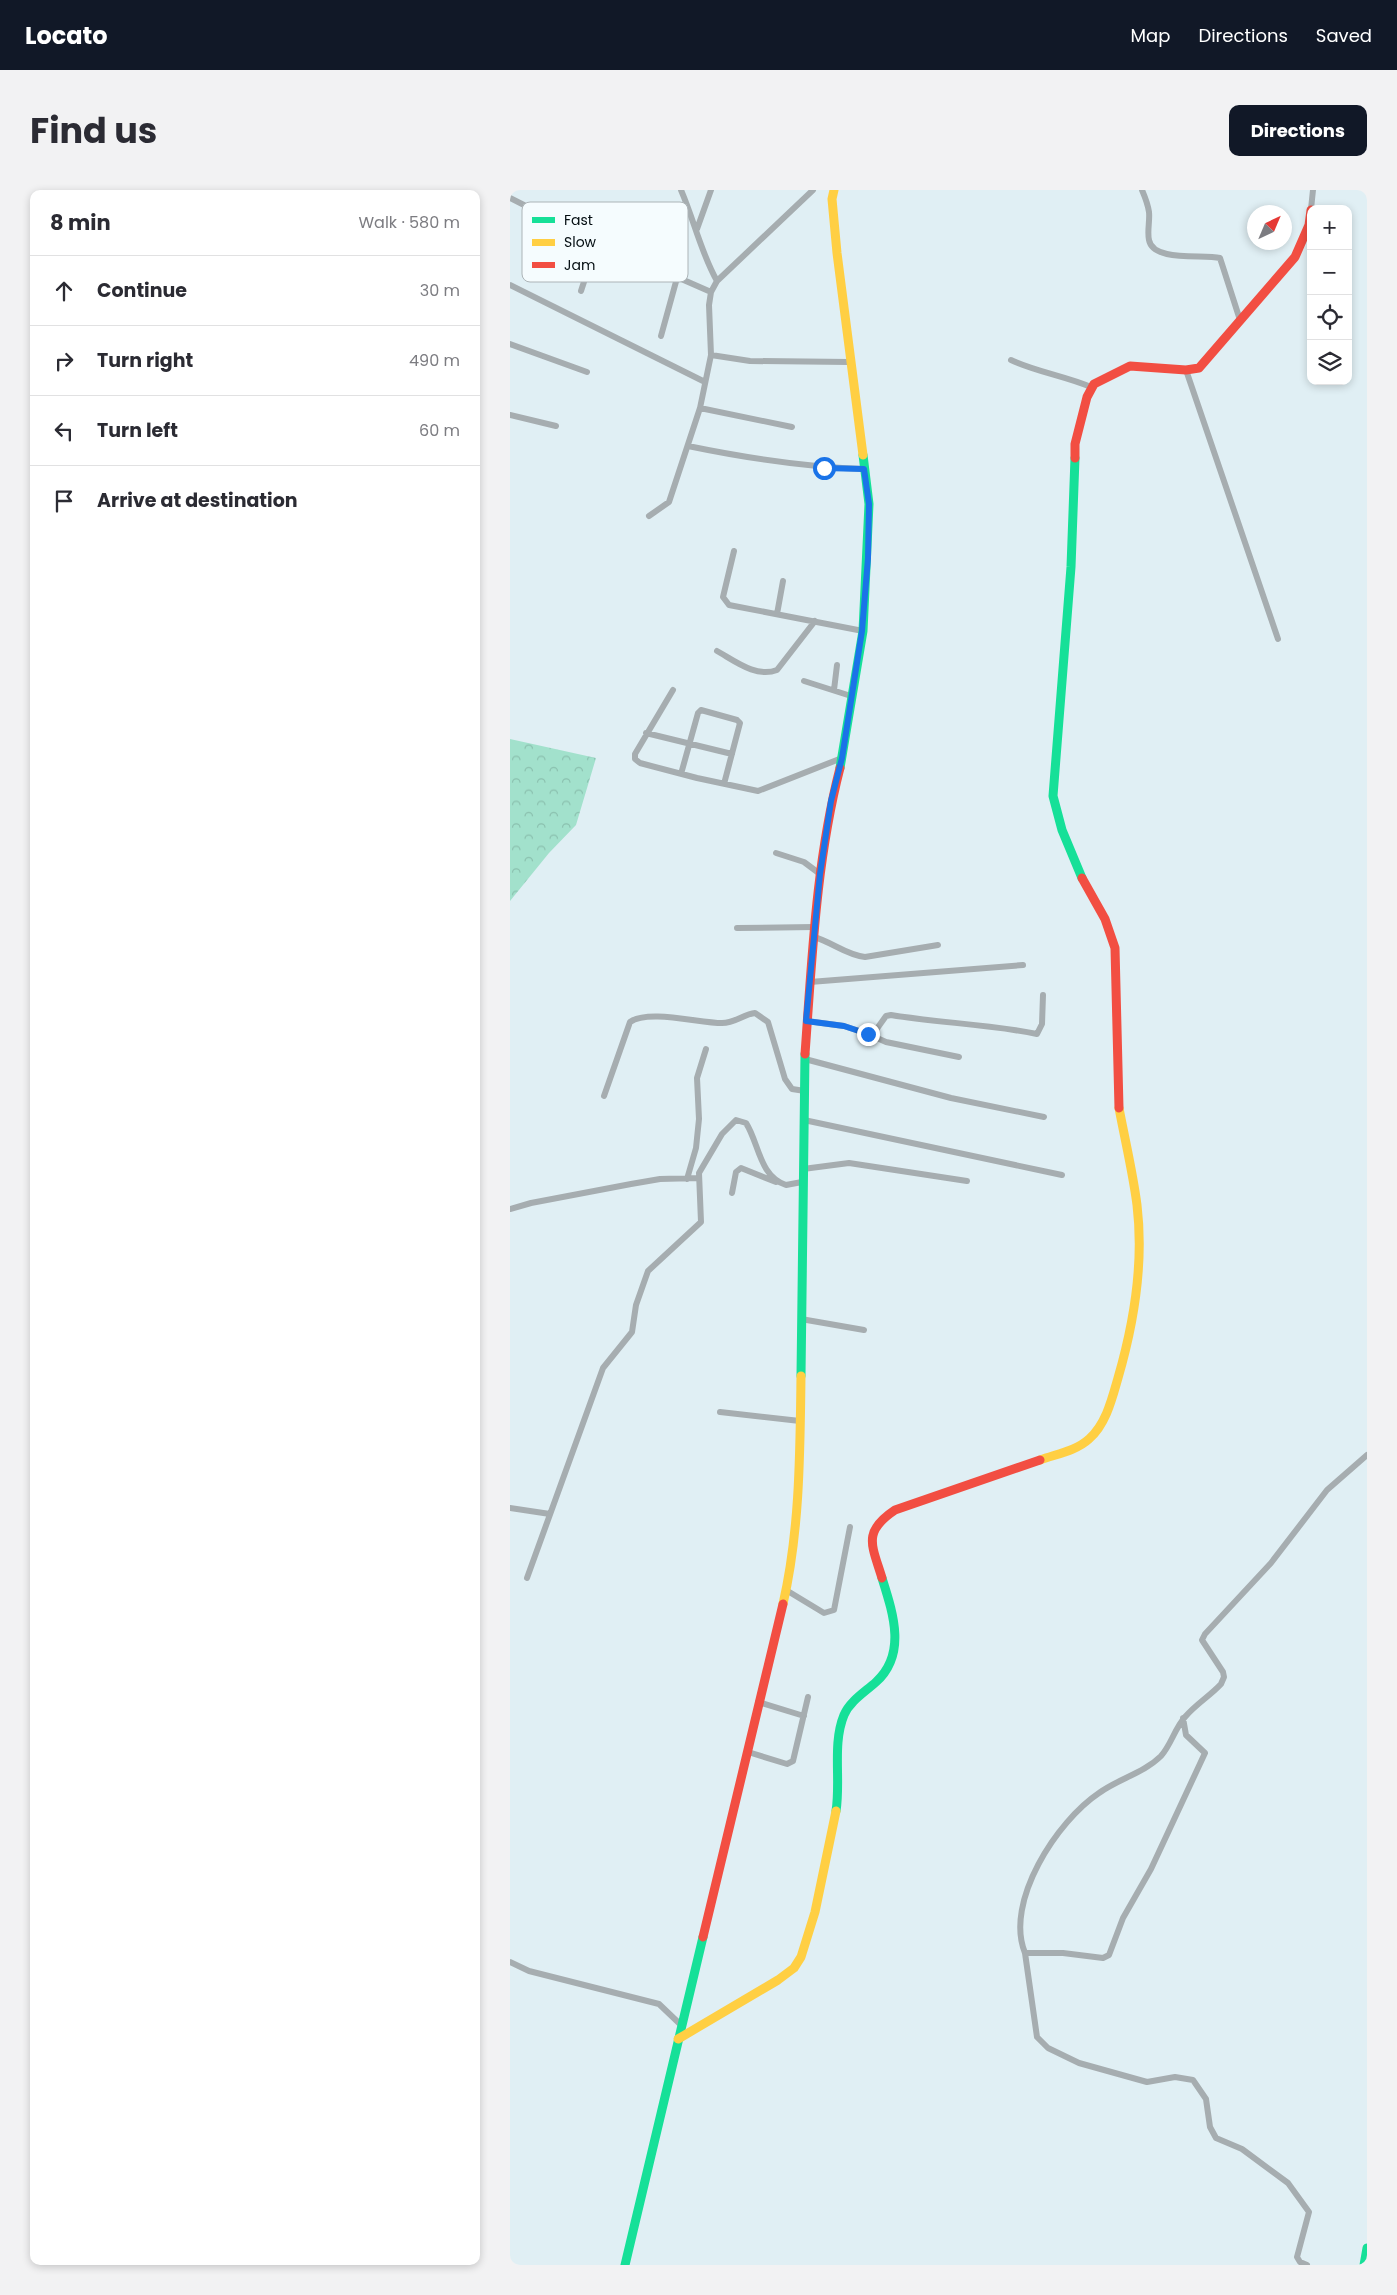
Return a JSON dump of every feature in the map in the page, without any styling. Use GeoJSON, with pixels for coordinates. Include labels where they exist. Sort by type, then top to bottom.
{"type":"FeatureCollection","features":[{"type":"Feature","properties":{"kind":"street"},"geometry":{"type":"LineString","coordinates":[[681,190],[686,202]]}},
{"type":"Feature","properties":{"kind":"street"},"geometry":{"type":"LineString","coordinates":[[697,229],[711,190]]}},
{"type":"Feature","properties":{"kind":"street"},"geometry":{"type":"LineString","coordinates":[[649,516],[668,502],[700,408],[711,355],[709,305],[711,292],[717,281],[813,190]]}},
{"type":"Feature","properties":{"kind":"street"},"geometry":{"type":"LineString","coordinates":[[625,2265],[786,1590],[794,1534],[800,1421],[802,1169],[806,1021],[820,874],[831,801],[842,758],[862,631],[868,558],[869,504],[836,253],[832,199],[834,190]]}},
{"type":"Feature","properties":{"kind":"street"},"geometry":{"type":"LineString","coordinates":[[1142,190],[1149,212],[1148,241],[1156,251],[1168,256],[1210,256],[1220,258],[1240,320]]}},
{"type":"Feature","properties":{"kind":"street"},"geometry":{"type":"LineString","coordinates":[[1311,205],[1313,190]]}},
{"type":"Feature","properties":{"kind":"street"},"geometry":{"type":"LineString","coordinates":[[510,198],[522,204]]}},
{"type":"Feature","properties":{"kind":"street"},"geometry":{"type":"LineString","coordinates":[[688,207],[706,260],[717,281]]}},
{"type":"Feature","properties":{"kind":"street"},"geometry":{"type":"LineString","coordinates":[[678,2039],[796,1967],[811,1934],[839,1790],[838,1753],[841,1725],[845,1712],[854,1700],[887,1670],[894,1654],[893,1621],[871,1540],[872,1531],[877,1522],[895,1510],[1077,1446],[1089,1439],[1102,1423],[1113,1395],[1123,1360],[1137,1290],[1139,1237],[1137,1205],[1117,1097],[1114,948],[1105,919],[1078,872],[1062,830],[1053,796],[1072,567],[1075,444],[1091,387],[1094,384],[1130,366],[1186,370],[1199,368],[1295,257],[1307,230]]}},
{"type":"Feature","properties":{"kind":"street"},"geometry":{"type":"LineString","coordinates":[[581,291],[584,282]]}},
{"type":"Feature","properties":{"kind":"street"},"geometry":{"type":"LineString","coordinates":[[661,336],[676,282]]}},
{"type":"Feature","properties":{"kind":"street"},"geometry":{"type":"LineString","coordinates":[[687,282],[711,292]]}},
{"type":"Feature","properties":{"kind":"street"},"geometry":{"type":"LineString","coordinates":[[510,285],[705,382]]}},
{"type":"Feature","properties":{"kind":"street"},"geometry":{"type":"LineString","coordinates":[[510,344],[586,372]]}},
{"type":"Feature","properties":{"kind":"street"},"geometry":{"type":"LineString","coordinates":[[711,355],[750,361],[849,362]]}},
{"type":"Feature","properties":{"kind":"street"},"geometry":{"type":"LineString","coordinates":[[1011,360],[1031,369],[1075,380],[1091,387]]}},
{"type":"Feature","properties":{"kind":"street"},"geometry":{"type":"LineString","coordinates":[[1186,370],[1278,639]]}},
{"type":"Feature","properties":{"kind":"street"},"geometry":{"type":"LineString","coordinates":[[700,408],[792,426]]}},
{"type":"Feature","properties":{"kind":"street"},"geometry":{"type":"LineString","coordinates":[[510,416],[556,426]]}},
{"type":"Feature","properties":{"kind":"street"},"geometry":{"type":"LineString","coordinates":[[688,446],[733,456],[824,468],[864,469]]}},
{"type":"Feature","properties":{"kind":"street"},"geometry":{"type":"LineString","coordinates":[[734,550],[724,597],[725,602],[729,605],[862,631]]}},
{"type":"Feature","properties":{"kind":"street"},"geometry":{"type":"LineString","coordinates":[[777,614],[783,581]]}},
{"type":"Feature","properties":{"kind":"street"},"geometry":{"type":"LineString","coordinates":[[717,652],[752,671],[770,673],[777,670],[815,621]]}},
{"type":"Feature","properties":{"kind":"street"},"geometry":{"type":"LineString","coordinates":[[834,690],[837,665]]}},
{"type":"Feature","properties":{"kind":"street"},"geometry":{"type":"LineString","coordinates":[[804,681],[851,696]]}},
{"type":"Feature","properties":{"kind":"street"},"geometry":{"type":"LineString","coordinates":[[673,690],[646,732],[635,754],[635,759],[640,763],[758,791],[842,758]]}},
{"type":"Feature","properties":{"kind":"street"},"geometry":{"type":"LineString","coordinates":[[681,774],[698,713],[701,710],[708,711],[737,720],[740,723],[724,784]]}},
{"type":"Feature","properties":{"kind":"street"},"geometry":{"type":"LineString","coordinates":[[646,732],[732,754]]}},
{"type":"Feature","properties":{"kind":"street"},"geometry":{"type":"LineString","coordinates":[[776,852],[804,862],[820,874]]}},
{"type":"Feature","properties":{"kind":"street"},"geometry":{"type":"LineString","coordinates":[[737,928],[814,927]]}},
{"type":"Feature","properties":{"kind":"street"},"geometry":{"type":"LineString","coordinates":[[814,937],[826,940],[855,956],[938,945]]}},
{"type":"Feature","properties":{"kind":"street"},"geometry":{"type":"LineString","coordinates":[[810,982],[1023,965]]}},
{"type":"Feature","properties":{"kind":"street"},"geometry":{"type":"LineString","coordinates":[[868,1034],[876,1030],[886,1016],[890,1014],[942,1023],[963,1022],[990,1025],[1037,1034],[1042,1024],[1043,995]]}},
{"type":"Feature","properties":{"kind":"street"},"geometry":{"type":"LineString","coordinates":[[604,1096],[630,1022],[635,1018],[657,1017],[725,1023],[755,1013],[764,1016],[768,1022],[786,1079],[792,1089],[805,1091]]}},
{"type":"Feature","properties":{"kind":"street"},"geometry":{"type":"LineString","coordinates":[[806,1021],[844,1026],[886,1042],[960,1057]]}},
{"type":"Feature","properties":{"kind":"street"},"geometry":{"type":"LineString","coordinates":[[687,1179],[696,1148],[699,1119],[697,1078],[706,1049]]}},
{"type":"Feature","properties":{"kind":"street"},"geometry":{"type":"LineString","coordinates":[[806,1059],[951,1098],[1044,1116]]}},
{"type":"Feature","properties":{"kind":"street"},"geometry":{"type":"LineString","coordinates":[[527,1578],[603,1368],[632,1332],[636,1305],[648,1271],[701,1222],[699,1173],[730,1124],[736,1120],[741,1121],[750,1128],[765,1168],[780,1183]]}},
{"type":"Feature","properties":{"kind":"street"},"geometry":{"type":"LineString","coordinates":[[804,1120],[1062,1175]]}},
{"type":"Feature","properties":{"kind":"street"},"geometry":{"type":"LineString","coordinates":[[802,1169],[849,1163],[967,1181]]}},
{"type":"Feature","properties":{"kind":"street"},"geometry":{"type":"LineString","coordinates":[[732,1193],[736,1172],[741,1168],[786,1186],[802,1182]]}},
{"type":"Feature","properties":{"kind":"street"},"geometry":{"type":"LineString","coordinates":[[510,1209],[531,1203],[660,1179],[698,1178]]}},
{"type":"Feature","properties":{"kind":"street"},"geometry":{"type":"LineString","coordinates":[[801,1319],[864,1330]]}},
{"type":"Feature","properties":{"kind":"street"},"geometry":{"type":"LineString","coordinates":[[720,1412],[800,1421]]}},
{"type":"Feature","properties":{"kind":"street"},"geometry":{"type":"LineString","coordinates":[[1307,2265],[1300,2262],[1297,2257],[1309,2212],[1288,2183],[1242,2149],[1216,2138],[1210,2127],[1206,2099],[1193,2080],[1175,2077],[1147,2082],[1079,2063],[1048,2048],[1037,2037],[1025,1953],[1020,1942],[1021,1923],[1026,1895],[1047,1847],[1088,1801],[1100,1792],[1149,1766],[1162,1755],[1183,1718],[1196,1705],[1211,1695],[1224,1677],[1202,1640],[1205,1634],[1271,1563],[1327,1490],[1367,1455]]}},
{"type":"Feature","properties":{"kind":"street"},"geometry":{"type":"LineString","coordinates":[[510,1508],[550,1514]]}},
{"type":"Feature","properties":{"kind":"street"},"geometry":{"type":"LineString","coordinates":[[786,1590],[824,1613],[834,1610],[850,1527]]}},
{"type":"Feature","properties":{"kind":"street"},"geometry":{"type":"LineString","coordinates":[[748,1752],[790,1763],[795,1759],[808,1698]]}},
{"type":"Feature","properties":{"kind":"street"},"geometry":{"type":"LineString","coordinates":[[758,1702],[804,1716]]}},
{"type":"Feature","properties":{"kind":"street"},"geometry":{"type":"LineString","coordinates":[[1025,1953],[1063,1953],[1103,1958],[1109,1955],[1123,1918],[1151,1868],[1205,1753],[1186,1735],[1183,1718]]}},
{"type":"Feature","properties":{"kind":"street"},"geometry":{"type":"LineString","coordinates":[[510,1962],[529,1971],[659,2004],[681,2025]]}},
{"type":"Feature","properties":{"kind":"street"},"geometry":{"type":"LineString","coordinates":[[1364,2265],[1367,2248]]}},
{"type":"Feature","properties":{"kind":"green space"},"geometry":{"type":"Polygon","coordinates":[[[510,739],[596,758],[576,825],[549,853],[510,901],[510,739]]]}},
{"type":"Feature","properties":{"kind":"traffic: fast"},"geometry":{"type":"LineString","coordinates":[[840,768],[863,631],[869,504],[863,455]]}},
{"type":"Feature","properties":{"kind":"traffic: fast"},"geometry":{"type":"LineString","coordinates":[[1075,458],[1071,567],[1053,796],[1062,830],[1082,878]]}},
{"type":"Feature","properties":{"kind":"traffic: fast"},"geometry":{"type":"LineString","coordinates":[[801,1376],[805,1054]]}},
{"type":"Feature","properties":{"kind":"traffic: fast"},"geometry":{"type":"LineString","coordinates":[[836,1811],[838,1738],[844,1715],[854,1701],[886,1671],[892,1659],[895,1633],[890,1605],[882,1578]]}},
{"type":"Feature","properties":{"kind":"traffic: fast"},"geometry":{"type":"LineString","coordinates":[[625,2265],[703,1937]]}},
{"type":"Feature","properties":{"kind":"traffic: fast"},"geometry":{"type":"LineString","coordinates":[[1364,2265],[1367,2248]]}},
{"type":"Feature","properties":{"kind":"traffic: slow"},"geometry":{"type":"LineString","coordinates":[[834,190],[832,199],[837,253],[863,455]]}},
{"type":"Feature","properties":{"kind":"traffic: slow"},"geometry":{"type":"LineString","coordinates":[[1040,1460],[1066,1452],[1084,1443],[1095,1433],[1108,1411],[1129,1336],[1136,1293],[1139,1227],[1133,1181],[1119,1108]]}},
{"type":"Feature","properties":{"kind":"traffic: slow"},"geometry":{"type":"LineString","coordinates":[[783,1604],[789,1576],[796,1519],[801,1376]]}},
{"type":"Feature","properties":{"kind":"traffic: slow"},"geometry":{"type":"LineString","coordinates":[[678,2039],[778,1980],[794,1968],[801,1957],[815,1912],[836,1811]]}},
{"type":"Feature","properties":{"kind":"traffic: jam"},"geometry":{"type":"LineString","coordinates":[[1075,458],[1075,444],[1087,397],[1094,384],[1130,366],[1186,370],[1199,368],[1295,257],[1307,230]]}},
{"type":"Feature","properties":{"kind":"traffic: jam"},"geometry":{"type":"LineString","coordinates":[[805,1054],[820,874],[825,839],[840,768]]}},
{"type":"Feature","properties":{"kind":"traffic: jam"},"geometry":{"type":"LineString","coordinates":[[1082,878],[1105,919],[1115,948],[1119,1108]]}},
{"type":"Feature","properties":{"kind":"traffic: jam"},"geometry":{"type":"LineString","coordinates":[[882,1578],[872,1540],[878,1525],[895,1510],[1040,1460]]}},
{"type":"Feature","properties":{"kind":"traffic: jam"},"geometry":{"type":"LineString","coordinates":[[703,1937],[783,1604]]}},
{"type":"Feature","properties":{"kind":"route"},"geometry":{"type":"LineString","coordinates":[[824,468],[864,469],[869,504],[868,558],[862,631],[842,758],[831,801],[820,874],[806,1021],[844,1026],[868,1034]]}}]}
